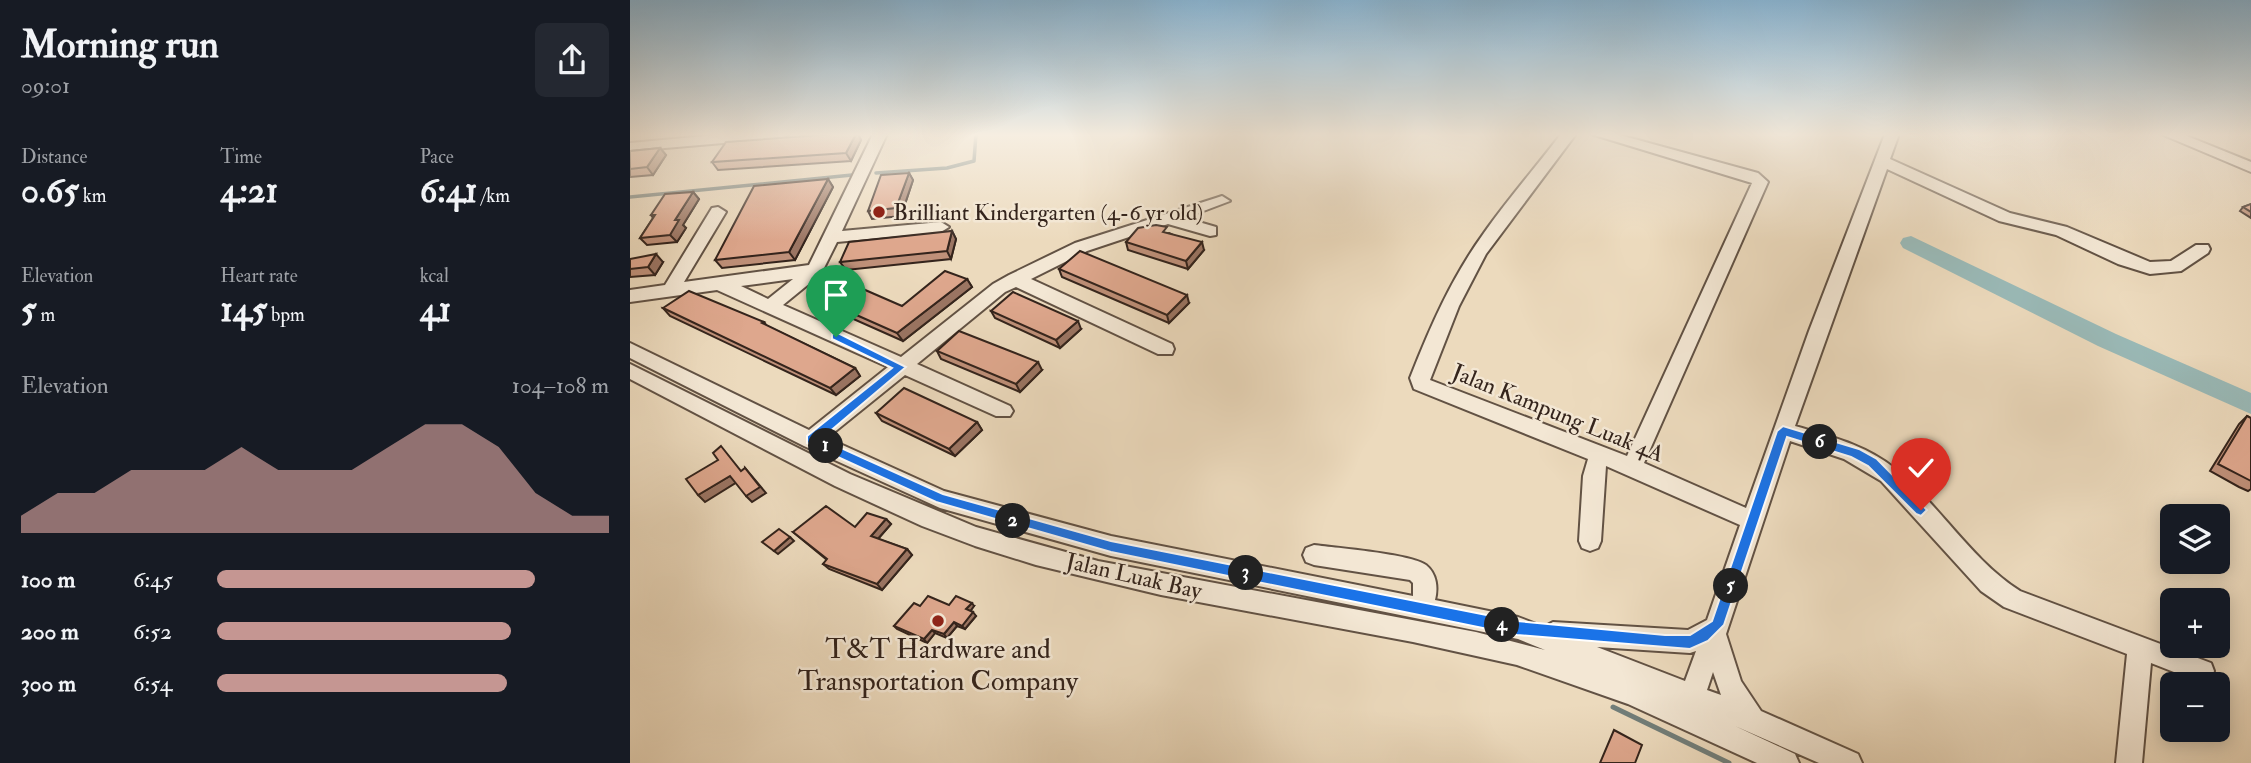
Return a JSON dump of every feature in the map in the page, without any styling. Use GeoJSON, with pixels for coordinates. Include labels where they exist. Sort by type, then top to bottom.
{"type":"FeatureCollection","features":[{"type":"Feature","properties":{"kind":"street"},"geometry":{"type":"LineString","coordinates":[[771,306],[815,270],[863,170]]}},
{"type":"Feature","properties":{"kind":"street","name":"Jalan Kampung Luak 4A"},"geometry":{"type":"LineString","coordinates":[[1542,170],[1482,248],[1459,286],[1420,379],[1426,387],[1632,467],[1753,521]]}},
{"type":"Feature","properties":{"kind":"street"},"geometry":{"type":"LineString","coordinates":[[1632,467],[1760,182],[1753,176],[1729,170]]}},
{"type":"Feature","properties":{"kind":"street"},"geometry":{"type":"LineString","coordinates":[[1786,763],[1706,726],[1692,698],[1783,431],[1879,170]]}},
{"type":"Feature","properties":{"kind":"street"},"geometry":{"type":"LineString","coordinates":[[1901,170],[2005,217],[2061,231],[2124,260],[2150,268],[2175,267],[2202,248]]}},
{"type":"Feature","properties":{"kind":"street"},"geometry":{"type":"LineString","coordinates":[[811,440],[981,300],[1015,279],[1081,247],[1222,201]]}},
{"type":"Feature","properties":{"kind":"street"},"geometry":{"type":"LineString","coordinates":[[671,290],[718,212]]}},
{"type":"Feature","properties":{"kind":"street"},"geometry":{"type":"LineString","coordinates":[[1166,218],[1210,231]]}},
{"type":"Feature","properties":{"kind":"street"},"geometry":{"type":"LineString","coordinates":[[831,237],[942,227]]}},
{"type":"Feature","properties":{"kind":"street"},"geometry":{"type":"LineString","coordinates":[[630,296],[815,270]]}},
{"type":"Feature","properties":{"kind":"street"},"geometry":{"type":"LineString","coordinates":[[1015,279],[1165,349]]}},
{"type":"Feature","properties":{"kind":"street"},"geometry":{"type":"LineString","coordinates":[[722,285],[1003,411]]}},
{"type":"Feature","properties":{"kind":"street","name":"Jalan Luak Bay"},"geometry":{"type":"LineString","coordinates":[[630,350],[811,440],[940,499],[1111,547],[1517,628],[1565,644],[1692,698],[1753,720]]}},
{"type":"Feature","properties":{"kind":"street","name":"Jalan Luak Bay"},"geometry":{"type":"LineString","coordinates":[[630,371],[843,479],[975,536],[1091,568],[1293,610],[1477,643],[1574,671],[1706,726]]}},
{"type":"Feature","properties":{"kind":"street"},"geometry":{"type":"LineString","coordinates":[[1783,431],[1855,453],[1872,463],[1888,475],[1989,584],[2012,599],[2202,671]]}},
{"type":"Feature","properties":{"kind":"street"},"geometry":{"type":"LineString","coordinates":[[1590,541],[1595,515],[1591,480],[1600,455]]}},
{"type":"Feature","properties":{"kind":"street"},"geometry":{"type":"LineString","coordinates":[[1314,555],[1415,570],[1423,574],[1426,581],[1422,608]]}},
{"type":"Feature","properties":{"kind":"street"},"geometry":{"type":"LineString","coordinates":[[1517,628],[1690,642],[1716,630]]}},
{"type":"Feature","properties":{"kind":"street"},"geometry":{"type":"LineString","coordinates":[[1716,630],[1730,687],[1753,720],[1849,763]]}},
{"type":"Feature","properties":{"kind":"street"},"geometry":{"type":"LineString","coordinates":[[2129,763],[2140,648]]}},
{"type":"Feature","properties":{"kind":"street"},"geometry":{"type":"LineString","coordinates":[[1663,706],[1692,698]]}},
{"type":"Feature","properties":{"kind":"building"},"geometry":{"type":"Polygon","coordinates":[[[909,173],[896,208],[868,211],[881,175],[909,173]]]}},
{"type":"Feature","properties":{"kind":"building"},"geometry":{"type":"Polygon","coordinates":[[[828,179],[789,252],[715,260],[754,186],[828,179]]]}},
{"type":"Feature","properties":{"kind":"building"},"geometry":{"type":"Polygon","coordinates":[[[693,192],[675,220],[679,220],[670,235],[640,238],[665,194],[693,192]]]}},
{"type":"Feature","properties":{"kind":"building"},"geometry":{"type":"Polygon","coordinates":[[[2251,204],[2251,212],[2243,207],[2251,204]]]}},
{"type":"Feature","properties":{"kind":"building"},"geometry":{"type":"Polygon","coordinates":[[[1156,225],[1167,227],[1163,232],[1202,242],[1186,261],[1126,242],[1138,228],[1156,225]]]}},
{"type":"Feature","properties":{"kind":"building"},"geometry":{"type":"Polygon","coordinates":[[[952,231],[947,251],[840,262],[849,242],[952,231]]]}},
{"type":"Feature","properties":{"kind":"building"},"geometry":{"type":"Polygon","coordinates":[[[1080,251],[1187,295],[1167,315],[1059,269],[1080,251]]]}},
{"type":"Feature","properties":{"kind":"building"},"geometry":{"type":"Polygon","coordinates":[[[656,254],[648,267],[630,269],[630,259],[656,254]]]}},
{"type":"Feature","properties":{"kind":"building"},"geometry":{"type":"Polygon","coordinates":[[[945,271],[967,279],[897,333],[809,294],[833,276],[902,306],[945,271]]]}},
{"type":"Feature","properties":{"kind":"building"},"geometry":{"type":"Polygon","coordinates":[[[689,291],[764,322],[762,323],[855,368],[830,388],[663,308],[689,291]]]}},
{"type":"Feature","properties":{"kind":"building"},"geometry":{"type":"Polygon","coordinates":[[[1013,292],[1078,321],[1056,340],[991,311],[1013,292]]]}},
{"type":"Feature","properties":{"kind":"building"},"geometry":{"type":"Polygon","coordinates":[[[959,331],[1038,362],[1016,384],[937,351],[959,331]]]}},
{"type":"Feature","properties":{"kind":"building"},"geometry":{"type":"Polygon","coordinates":[[[904,388],[977,422],[949,449],[876,413],[904,388]]]}},
{"type":"Feature","properties":{"kind":"building"},"geometry":{"type":"Polygon","coordinates":[[[2247,416],[2251,418],[2251,481],[2218,464],[2247,416]]]}},
{"type":"Feature","properties":{"kind":"building"},"geometry":{"type":"Polygon","coordinates":[[[721,446],[741,471],[745,468],[760,487],[746,496],[730,476],[698,495],[686,479],[718,460],[713,453],[721,446]]]}},
{"type":"Feature","properties":{"kind":"building"},"geometry":{"type":"Polygon","coordinates":[[[826,506],[855,527],[867,513],[886,519],[871,536],[907,549],[877,584],[823,564],[827,559],[793,532],[826,506]]]}},
{"type":"Feature","properties":{"kind":"building"},"geometry":{"type":"Polygon","coordinates":[[[779,529],[790,537],[774,551],[762,542],[779,529]]]}},
{"type":"Feature","properties":{"kind":"building","name":"T&T Hardware and Transportation Company"},"geometry":{"type":"Polygon","coordinates":[[[928,596],[949,605],[956,596],[972,603],[966,609],[973,612],[962,626],[954,622],[944,634],[932,630],[924,639],[894,626],[914,603],[920,606],[928,596]]]}},
{"type":"Feature","properties":{"kind":"building"},"geometry":{"type":"Polygon","coordinates":[[[1614,730],[1642,745],[1635,763],[1600,763],[1614,730]]]}},
{"type":"Feature","properties":{"kind":"waterway"},"geometry":{"type":"LineString","coordinates":[[876,173],[924,170]]}},
{"type":"Feature","properties":{"kind":"waterway"},"geometry":{"type":"LineString","coordinates":[[630,197],[852,175]]}},
{"type":"Feature","properties":{"kind":"waterway"},"geometry":{"type":"LineString","coordinates":[[1911,243],[2107,340],[2251,404]]}},
{"type":"Feature","properties":{"kind":"waterway"},"geometry":{"type":"LineString","coordinates":[[1613,707],[1729,763]]}},
{"type":"Feature","properties":{"kind":"place","name":"Brilliant Kindergarten (4-6 yr old)"},"geometry":{"type":"Point","coordinates":[879,212]}},
{"type":"Feature","properties":{"kind":"place","name":"T&T Hardware and Transportation Company"},"geometry":{"type":"Point","coordinates":[938,621]}},
{"type":"Feature","properties":{"kind":"route"},"geometry":{"type":"LineString","coordinates":[[836,337],[900,367],[811,440],[940,499],[1111,547],[1517,628],[1665,642],[1690,642],[1703,636],[1717,625],[1783,431],[1855,453],[1888,475],[1921,510]]}}]}
